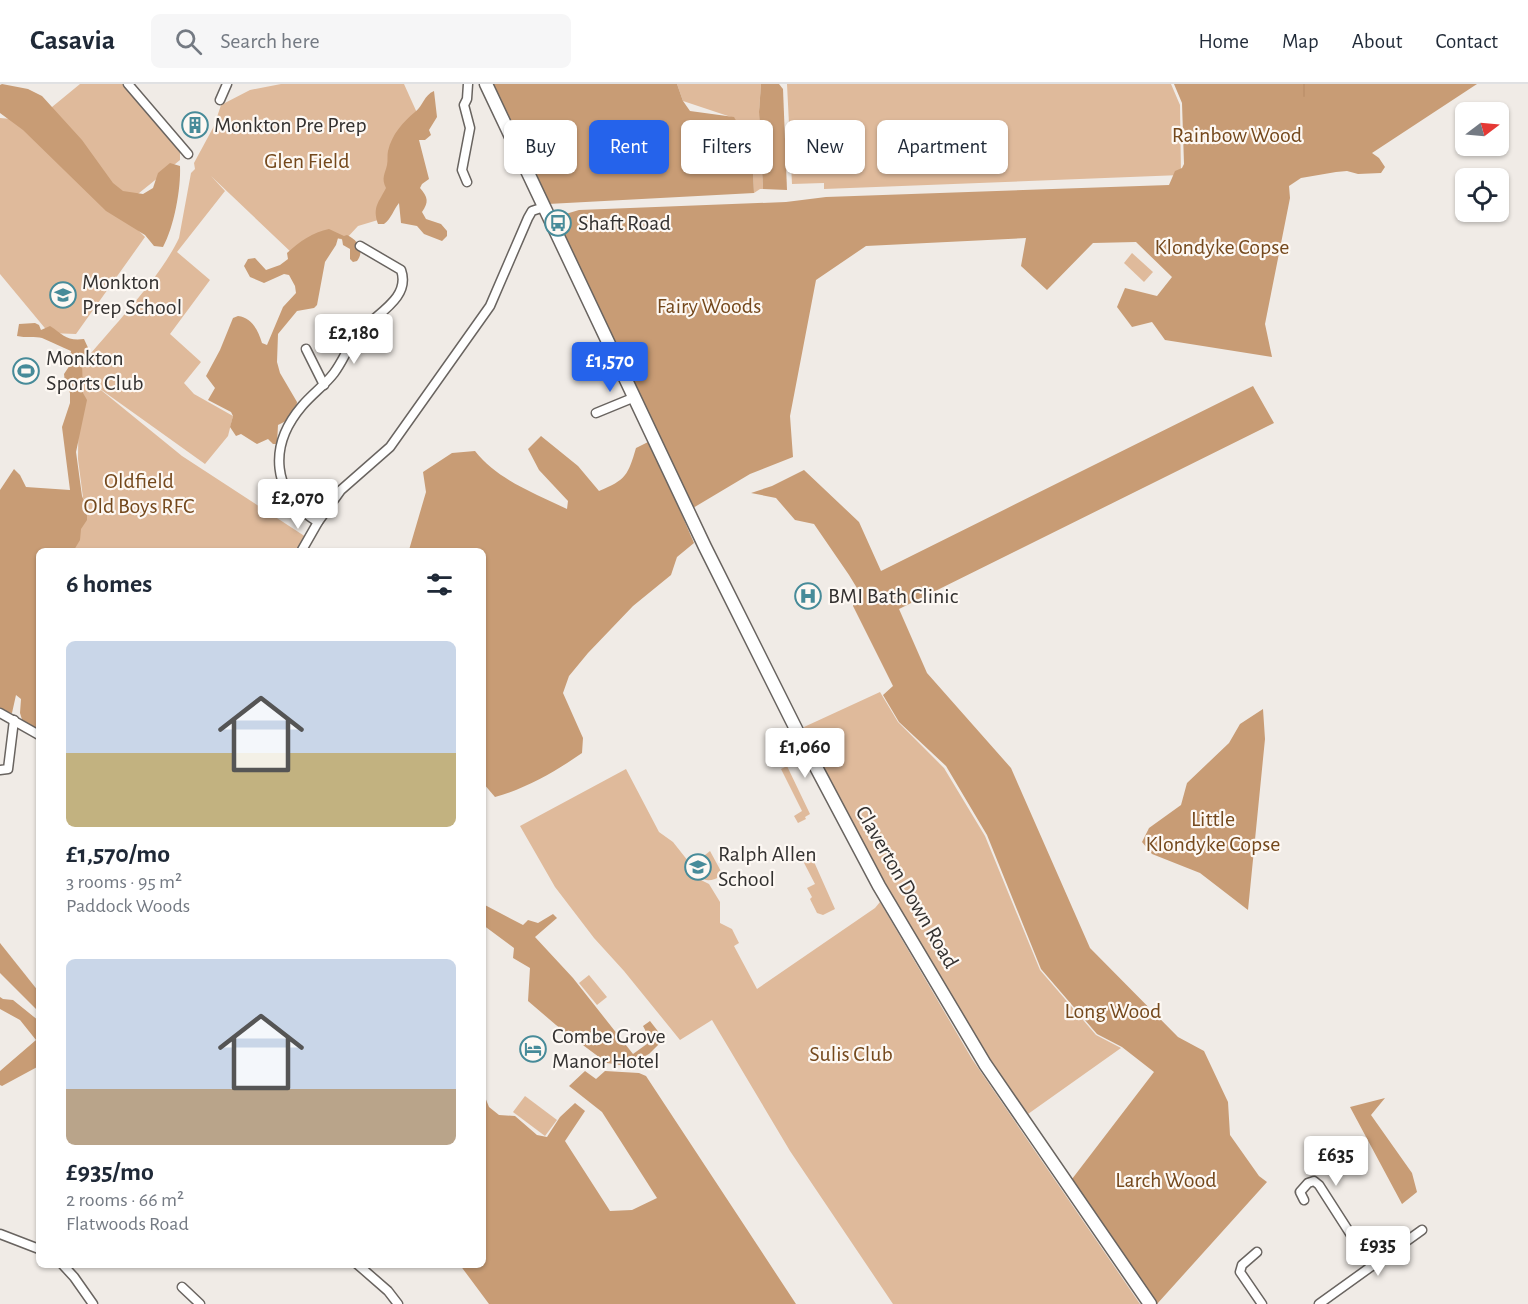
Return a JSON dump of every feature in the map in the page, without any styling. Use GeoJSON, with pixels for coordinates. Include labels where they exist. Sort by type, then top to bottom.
{"type":"FeatureCollection","features":[{"type":"Feature","properties":{"kind":"street"},"geometry":{"type":"LineString","coordinates":[[128,84],[188,154]]}},
{"type":"Feature","properties":{"kind":"street"},"geometry":{"type":"LineString","coordinates":[[220,100],[226,84]]}},
{"type":"Feature","properties":{"kind":"street"},"geometry":{"type":"LineString","coordinates":[[467,182],[462,170],[470,128],[465,108],[468,99],[468,84]]}},
{"type":"Feature","properties":{"kind":"street","name":"Claverton Down Road"},"geometry":{"type":"LineString","coordinates":[[486,84],[729,597],[879,886],[985,1064],[1150,1304]]}},
{"type":"Feature","properties":{"kind":"street"},"geometry":{"type":"LineString","coordinates":[[303,548],[318,522],[349,482],[386,451],[398,437],[490,306],[532,211],[544,207]]}},
{"type":"Feature","properties":{"kind":"street"},"geometry":{"type":"LineString","coordinates":[[318,522],[303,513],[285,487],[278,463],[279,449],[289,425],[303,405],[336,370],[359,333],[395,300],[403,281],[401,270],[360,246]]}},
{"type":"Feature","properties":{"kind":"street"},"geometry":{"type":"LineString","coordinates":[[306,350],[324,384]]}},
{"type":"Feature","properties":{"kind":"street"},"geometry":{"type":"LineString","coordinates":[[596,413],[635,397]]}},
{"type":"Feature","properties":{"kind":"street"},"geometry":{"type":"LineString","coordinates":[[0,713],[36,733]]}},
{"type":"Feature","properties":{"kind":"street"},"geometry":{"type":"LineString","coordinates":[[0,770],[8,769],[14,720]]}},
{"type":"Feature","properties":{"kind":"street"},"geometry":{"type":"LineString","coordinates":[[1304,1200],[1300,1192],[1308,1183],[1314,1181],[1319,1185],[1371,1266]]}},
{"type":"Feature","properties":{"kind":"street"},"geometry":{"type":"LineString","coordinates":[[1319,1304],[1422,1230]]}},
{"type":"Feature","properties":{"kind":"street"},"geometry":{"type":"LineString","coordinates":[[0,1234],[36,1248]]}},
{"type":"Feature","properties":{"kind":"street"},"geometry":{"type":"LineString","coordinates":[[1257,1250],[1242,1264],[1240,1272],[1262,1304]]}},
{"type":"Feature","properties":{"kind":"street"},"geometry":{"type":"LineString","coordinates":[[66,1268],[93,1304]]}},
{"type":"Feature","properties":{"kind":"street"},"geometry":{"type":"LineString","coordinates":[[362,1268],[388,1291],[398,1304]]}},
{"type":"Feature","properties":{"kind":"street"},"geometry":{"type":"LineString","coordinates":[[182,1287],[200,1304]]}},
{"type":"Feature","properties":{"kind":"green space"},"geometry":{"type":"Polygon","coordinates":[[[80,84],[124,84],[180,151],[180,160],[118,210],[145,237],[76,334],[49,333],[0,274],[0,118],[35,121],[80,84]]]}},
{"type":"Feature","properties":{"kind":"green space"},"geometry":{"type":"Polygon","coordinates":[[[281,84],[404,84],[422,124],[378,220],[358,226],[345,240],[325,236],[293,254],[211,176],[225,191],[177,252],[210,280],[170,334],[201,362],[184,383],[194,394],[233,416],[228,436],[205,464],[96,386],[182,456],[306,537],[299,548],[73,548],[85,513],[78,459],[79,372],[87,358],[161,269],[179,238],[191,173],[195,169],[194,163],[214,126],[221,105],[250,90],[281,84]]]}},
{"type":"Feature","properties":{"kind":"green space"},"geometry":{"type":"Polygon","coordinates":[[[492,84],[677,84],[683,101],[690,111],[734,117],[736,120],[681,120],[681,174],[753,174],[754,193],[548,204],[534,174],[577,174],[577,120],[509,120],[492,84]]]}},
{"type":"Feature","properties":{"kind":"green space"},"geometry":{"type":"Polygon","coordinates":[[[677,84],[761,84],[759,120],[735,120],[683,101],[677,84]]]}},
{"type":"Feature","properties":{"kind":"green space"},"geometry":{"type":"Polygon","coordinates":[[[761,84],[779,84],[783,89],[787,190],[763,189],[762,174],[773,174],[773,120],[759,120],[761,84]]]}},
{"type":"Feature","properties":{"kind":"green space"},"geometry":{"type":"Polygon","coordinates":[[[787,84],[1171,84],[1180,105],[1181,175],[824,189],[824,183],[792,184],[792,174],[865,174],[865,120],[789,120],[787,84]]]}},
{"type":"Feature","properties":{"kind":"green space"},"geometry":{"type":"Polygon","coordinates":[[[1174,84],[1477,84],[1372,153],[1385,167],[1381,173],[1336,172],[1301,178],[1289,186],[1290,198],[1265,324],[1272,357],[1165,340],[1152,322],[1132,327],[1117,307],[1125,288],[1157,296],[1172,277],[1136,242],[1093,243],[1047,290],[1021,266],[1026,238],[866,246],[816,280],[790,416],[793,457],[750,474],[693,508],[564,235],[565,230],[558,221],[559,216],[579,210],[786,202],[826,197],[1169,185],[1175,171],[1182,168],[1184,164],[1182,103],[1174,84]]]}},
{"type":"Feature","properties":{"kind":"green space"},"geometry":{"type":"Polygon","coordinates":[[[0,85],[28,89],[42,96],[82,140],[113,183],[123,191],[143,194],[153,188],[158,173],[170,163],[180,166],[176,208],[163,247],[154,246],[145,235],[106,211],[23,130],[0,113],[0,85]]]}},
{"type":"Feature","properties":{"kind":"green space"},"geometry":{"type":"Polygon","coordinates":[[[434,91],[437,117],[429,130],[431,135],[425,140],[419,140],[429,179],[420,188],[427,200],[422,212],[426,219],[441,224],[447,231],[447,236],[442,241],[424,234],[417,226],[401,223],[399,203],[384,224],[378,224],[376,213],[377,205],[386,188],[384,176],[392,139],[402,124],[434,91]]]}},
{"type":"Feature","properties":{"kind":"green space"},"geometry":{"type":"Polygon","coordinates":[[[753,174],[762,174],[763,189],[754,193],[753,174]]]}},
{"type":"Feature","properties":{"kind":"green space"},"geometry":{"type":"Polygon","coordinates":[[[329,229],[354,240],[359,246],[360,253],[357,261],[353,262],[350,259],[350,249],[343,245],[342,239],[338,238],[325,262],[317,305],[314,308],[297,311],[278,334],[277,362],[280,373],[297,402],[296,409],[290,419],[278,425],[277,444],[273,444],[268,439],[257,444],[241,434],[236,436],[230,427],[233,416],[231,412],[208,400],[215,388],[206,376],[233,318],[243,317],[251,322],[262,343],[267,345],[283,307],[296,293],[289,275],[284,274],[264,283],[250,277],[244,266],[248,259],[255,258],[266,270],[280,265],[288,259],[287,253],[301,241],[317,232],[329,229]]]}},
{"type":"Feature","properties":{"kind":"green space"},"geometry":{"type":"Polygon","coordinates":[[[1132,253],[1153,272],[1144,282],[1124,263],[1132,253]]]}},
{"type":"Feature","properties":{"kind":"green space"},"geometry":{"type":"Polygon","coordinates":[[[35,323],[41,330],[50,326],[69,338],[84,339],[90,352],[82,362],[83,393],[87,400],[76,452],[82,496],[87,508],[87,520],[81,529],[80,540],[75,548],[36,548],[36,730],[23,723],[20,713],[21,699],[16,695],[12,713],[0,711],[0,490],[14,469],[26,487],[70,490],[62,427],[70,403],[70,393],[64,374],[68,368],[71,351],[42,338],[17,336],[19,324],[35,323]]]}},
{"type":"Feature","properties":{"kind":"green space"},"geometry":{"type":"Polygon","coordinates":[[[1253,386],[1274,423],[899,609],[927,673],[1011,768],[1090,948],[1178,1037],[1204,1051],[1228,1102],[1230,1135],[1259,1176],[1267,1182],[1157,1304],[1072,1179],[1154,1072],[1122,1047],[1097,1034],[1041,969],[987,835],[946,766],[899,722],[883,695],[893,686],[853,606],[855,598],[860,593],[814,524],[795,520],[776,498],[751,493],[772,486],[804,470],[859,522],[881,571],[1253,386]]]}},
{"type":"Feature","properties":{"kind":"green space"},"geometry":{"type":"Polygon","coordinates":[[[541,436],[578,466],[599,491],[625,476],[636,448],[650,441],[694,543],[677,557],[671,575],[633,606],[569,676],[563,693],[583,738],[582,753],[540,779],[495,797],[486,786],[486,548],[410,548],[426,492],[423,472],[452,453],[475,451],[494,470],[506,478],[567,509],[568,501],[539,470],[528,449],[541,436]]]}},
{"type":"Feature","properties":{"kind":"green space"},"geometry":{"type":"Polygon","coordinates":[[[880,692],[898,722],[944,768],[985,836],[1040,970],[1096,1035],[1121,1048],[1028,1114],[980,1046],[884,884],[805,733],[804,727],[880,692]]]}},
{"type":"Feature","properties":{"kind":"green space","name":"Little Klondyke Copse"},"geometry":{"type":"Polygon","coordinates":[[[1263,709],[1265,739],[1248,910],[1200,873],[1152,854],[1142,842],[1149,828],[1181,805],[1187,783],[1229,743],[1240,724],[1263,709]]]}},
{"type":"Feature","properties":{"kind":"green space"},"geometry":{"type":"Polygon","coordinates":[[[787,766],[810,814],[798,823],[794,816],[802,811],[781,769],[787,766]]]}},
{"type":"Feature","properties":{"kind":"green space","name":"Sulis Club"},"geometry":{"type":"Polygon","coordinates":[[[626,769],[659,832],[673,842],[699,879],[709,884],[720,902],[720,923],[732,929],[739,943],[734,946],[757,989],[875,908],[880,902],[972,1059],[1140,1304],[893,1304],[790,1151],[712,1020],[680,1040],[594,938],[555,887],[520,826],[626,769]]]}},
{"type":"Feature","properties":{"kind":"green space"},"geometry":{"type":"Polygon","coordinates":[[[710,851],[723,875],[713,880],[705,880],[699,875],[694,864],[710,851]]]}},
{"type":"Feature","properties":{"kind":"green space"},"geometry":{"type":"Polygon","coordinates":[[[811,855],[835,909],[823,915],[817,913],[807,888],[815,884],[802,859],[811,855]]]}},
{"type":"Feature","properties":{"kind":"green space"},"geometry":{"type":"Polygon","coordinates":[[[486,906],[523,925],[528,920],[538,923],[553,914],[557,918],[535,937],[573,978],[633,1054],[651,1041],[643,1026],[650,1021],[664,1039],[649,1054],[626,1066],[607,1063],[528,1001],[530,968],[513,958],[514,948],[486,927],[486,906]]]}},
{"type":"Feature","properties":{"kind":"green space"},"geometry":{"type":"Polygon","coordinates":[[[0,943],[36,988],[36,1009],[0,973],[0,943]]]}},
{"type":"Feature","properties":{"kind":"green space"},"geometry":{"type":"Polygon","coordinates":[[[589,975],[607,997],[597,1005],[579,983],[589,975]]]}},
{"type":"Feature","properties":{"kind":"green space"},"geometry":{"type":"Polygon","coordinates":[[[0,997],[13,1000],[36,1019],[36,1040],[20,1020],[0,1009],[0,997]]]}},
{"type":"Feature","properties":{"kind":"green space"},"geometry":{"type":"Polygon","coordinates":[[[36,1040],[36,1068],[2,1086],[0,1085],[0,1071],[36,1040]]]}},
{"type":"Feature","properties":{"kind":"green space"},"geometry":{"type":"Polygon","coordinates":[[[585,1071],[596,1079],[605,1071],[639,1073],[646,1076],[796,1304],[489,1304],[462,1268],[486,1268],[486,1100],[489,1107],[499,1115],[515,1116],[537,1135],[547,1137],[560,1117],[575,1103],[585,1111],[565,1141],[610,1211],[632,1210],[657,1198],[602,1112],[569,1086],[585,1071]]]}},
{"type":"Feature","properties":{"kind":"green space"},"geometry":{"type":"Polygon","coordinates":[[[525,1096],[557,1120],[545,1136],[513,1112],[525,1096]]]}},
{"type":"Feature","properties":{"kind":"green space"},"geometry":{"type":"Polygon","coordinates":[[[1385,1098],[1371,1115],[1412,1173],[1417,1192],[1402,1204],[1350,1107],[1385,1098]]]}},
{"type":"Feature","properties":{"kind":"waterway"},"geometry":{"type":"LineString","coordinates":[[1304,84],[1304,96]]}},
{"type":"Feature","properties":{"kind":"place","name":"Monkton Pre Prep"},"geometry":{"type":"Point","coordinates":[195,125]}},
{"type":"Feature","properties":{"kind":"place","name":"Shaft Road"},"geometry":{"type":"Point","coordinates":[558,223]}},
{"type":"Feature","properties":{"kind":"place","name":"Monkton Prep School"},"geometry":{"type":"Point","coordinates":[63,295]}},
{"type":"Feature","properties":{"kind":"place","name":"Monkton Sports Club"},"geometry":{"type":"Point","coordinates":[26,371]}},
{"type":"Feature","properties":{"kind":"place","name":"BMI Bath Clinic"},"geometry":{"type":"Point","coordinates":[808,596]}},
{"type":"Feature","properties":{"kind":"place","name":"Ralph Allen School"},"geometry":{"type":"Point","coordinates":[698,867]}},
{"type":"Feature","properties":{"kind":"place","name":"Combe Grove Manor Hotel"},"geometry":{"type":"Point","coordinates":[533,1049]}},
{"type":"Feature","properties":{"kind":"park label","name":"Rainbow Wood"},"geometry":{"type":"Point","coordinates":[1237,135]}},
{"type":"Feature","properties":{"kind":"park label","name":"Glen Field"},"geometry":{"type":"Point","coordinates":[307,161]}},
{"type":"Feature","properties":{"kind":"park label","name":"Klondyke Copse"},"geometry":{"type":"Point","coordinates":[1222,247]}},
{"type":"Feature","properties":{"kind":"park label","name":"Fairy Woods"},"geometry":{"type":"Point","coordinates":[709,306]}},
{"type":"Feature","properties":{"kind":"park label","name":"Oldfield Old Boys RFC"},"geometry":{"type":"Point","coordinates":[139,494]}},
{"type":"Feature","properties":{"kind":"park label","name":"Long Wood"},"geometry":{"type":"Point","coordinates":[1113,1011]}},
{"type":"Feature","properties":{"kind":"park label","name":"Larch Wood"},"geometry":{"type":"Point","coordinates":[1166,1180]}}]}
